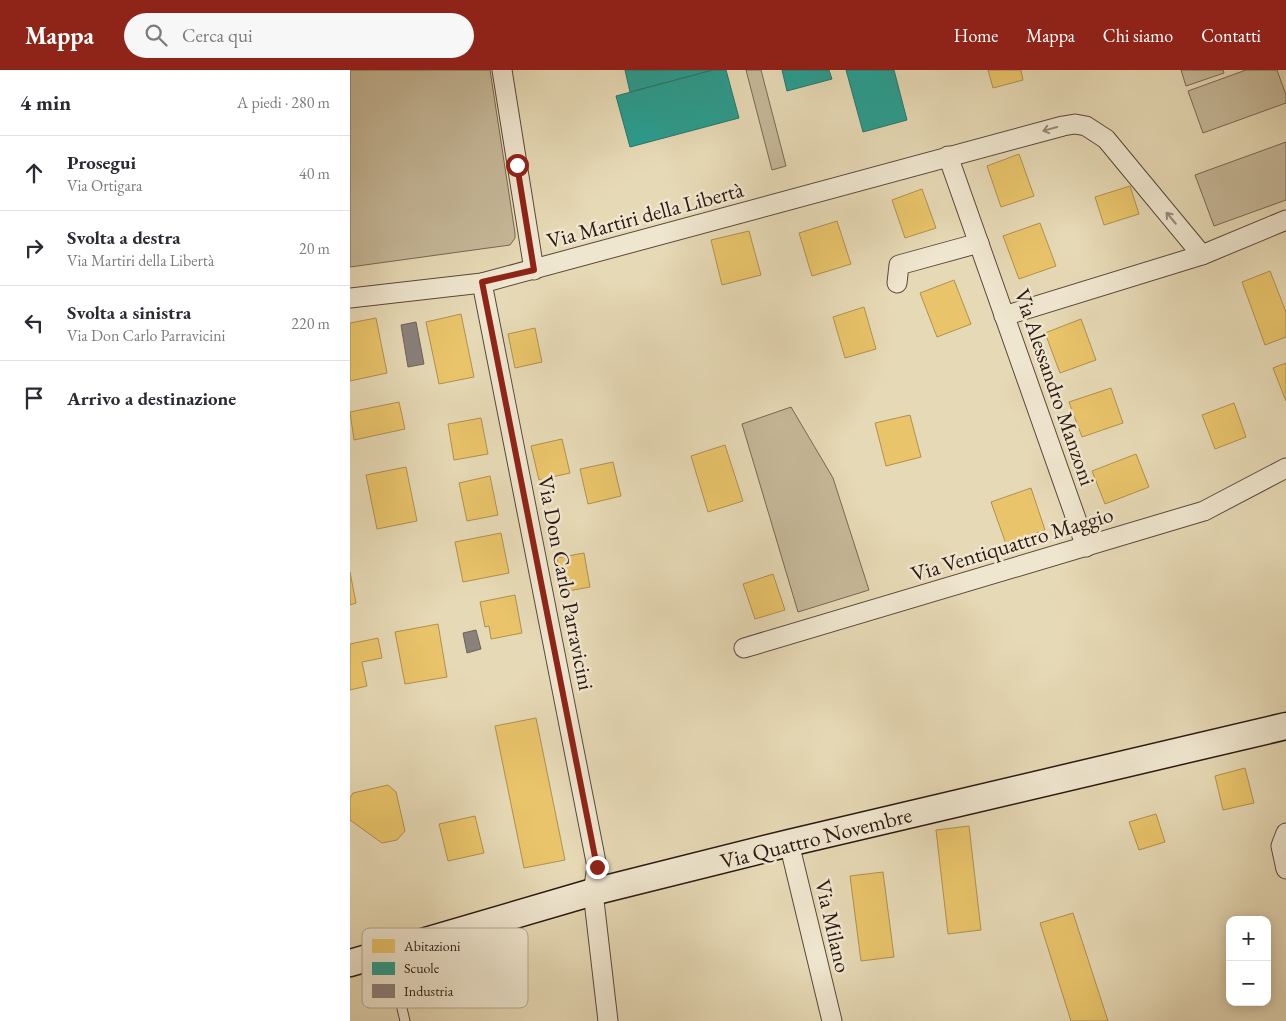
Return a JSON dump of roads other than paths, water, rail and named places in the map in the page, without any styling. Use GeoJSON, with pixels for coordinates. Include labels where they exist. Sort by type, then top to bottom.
{"type":"FeatureCollection","features":[{"type":"Feature","properties":{"kind":"street"},"geometry":{"type":"LineString","coordinates":[[502,70],[534,270]]}},
{"type":"Feature","properties":{"kind":"street","name":"Via Martiri della Libertà"},"geometry":{"type":"LineString","coordinates":[[350,298],[482,282],[534,270],[948,156],[1075,124],[1086,126],[1106,139],[1202,255]]}},
{"type":"Feature","properties":{"kind":"street","name":"Via Alessandro Manzoni"},"geometry":{"type":"LineString","coordinates":[[948,156],[1086,546]]}},
{"type":"Feature","properties":{"kind":"street"},"geometry":{"type":"LineString","coordinates":[[1004,316],[1202,255],[1286,220]]}},
{"type":"Feature","properties":{"kind":"street"},"geometry":{"type":"LineString","coordinates":[[898,283],[899,266],[979,243]]}},
{"type":"Feature","properties":{"kind":"street","name":"Via Don Carlo Parravicini"},"geometry":{"type":"LineString","coordinates":[[482,282],[597,867],[592,892],[608,1021]]}},
{"type":"Feature","properties":{"kind":"street","name":"Via Ventiquattro Maggio"},"geometry":{"type":"LineString","coordinates":[[744,648],[1204,511],[1286,468]]}},
{"type":"Feature","properties":{"kind":"street","name":"Via Quattro Novembre"},"geometry":{"type":"LineString","coordinates":[[470,928],[592,892],[789,843],[1286,726]]}},
{"type":"Feature","properties":{"kind":"street"},"geometry":{"type":"LineString","coordinates":[[1286,833],[1281,846],[1286,869]]}},
{"type":"Feature","properties":{"kind":"street","name":"Via Milano"},"geometry":{"type":"LineString","coordinates":[[789,843],[832,1021]]}},
{"type":"Feature","properties":{"kind":"lane"},"geometry":{"type":"LineString","coordinates":[[402,1008],[405,1021]]}}]}
